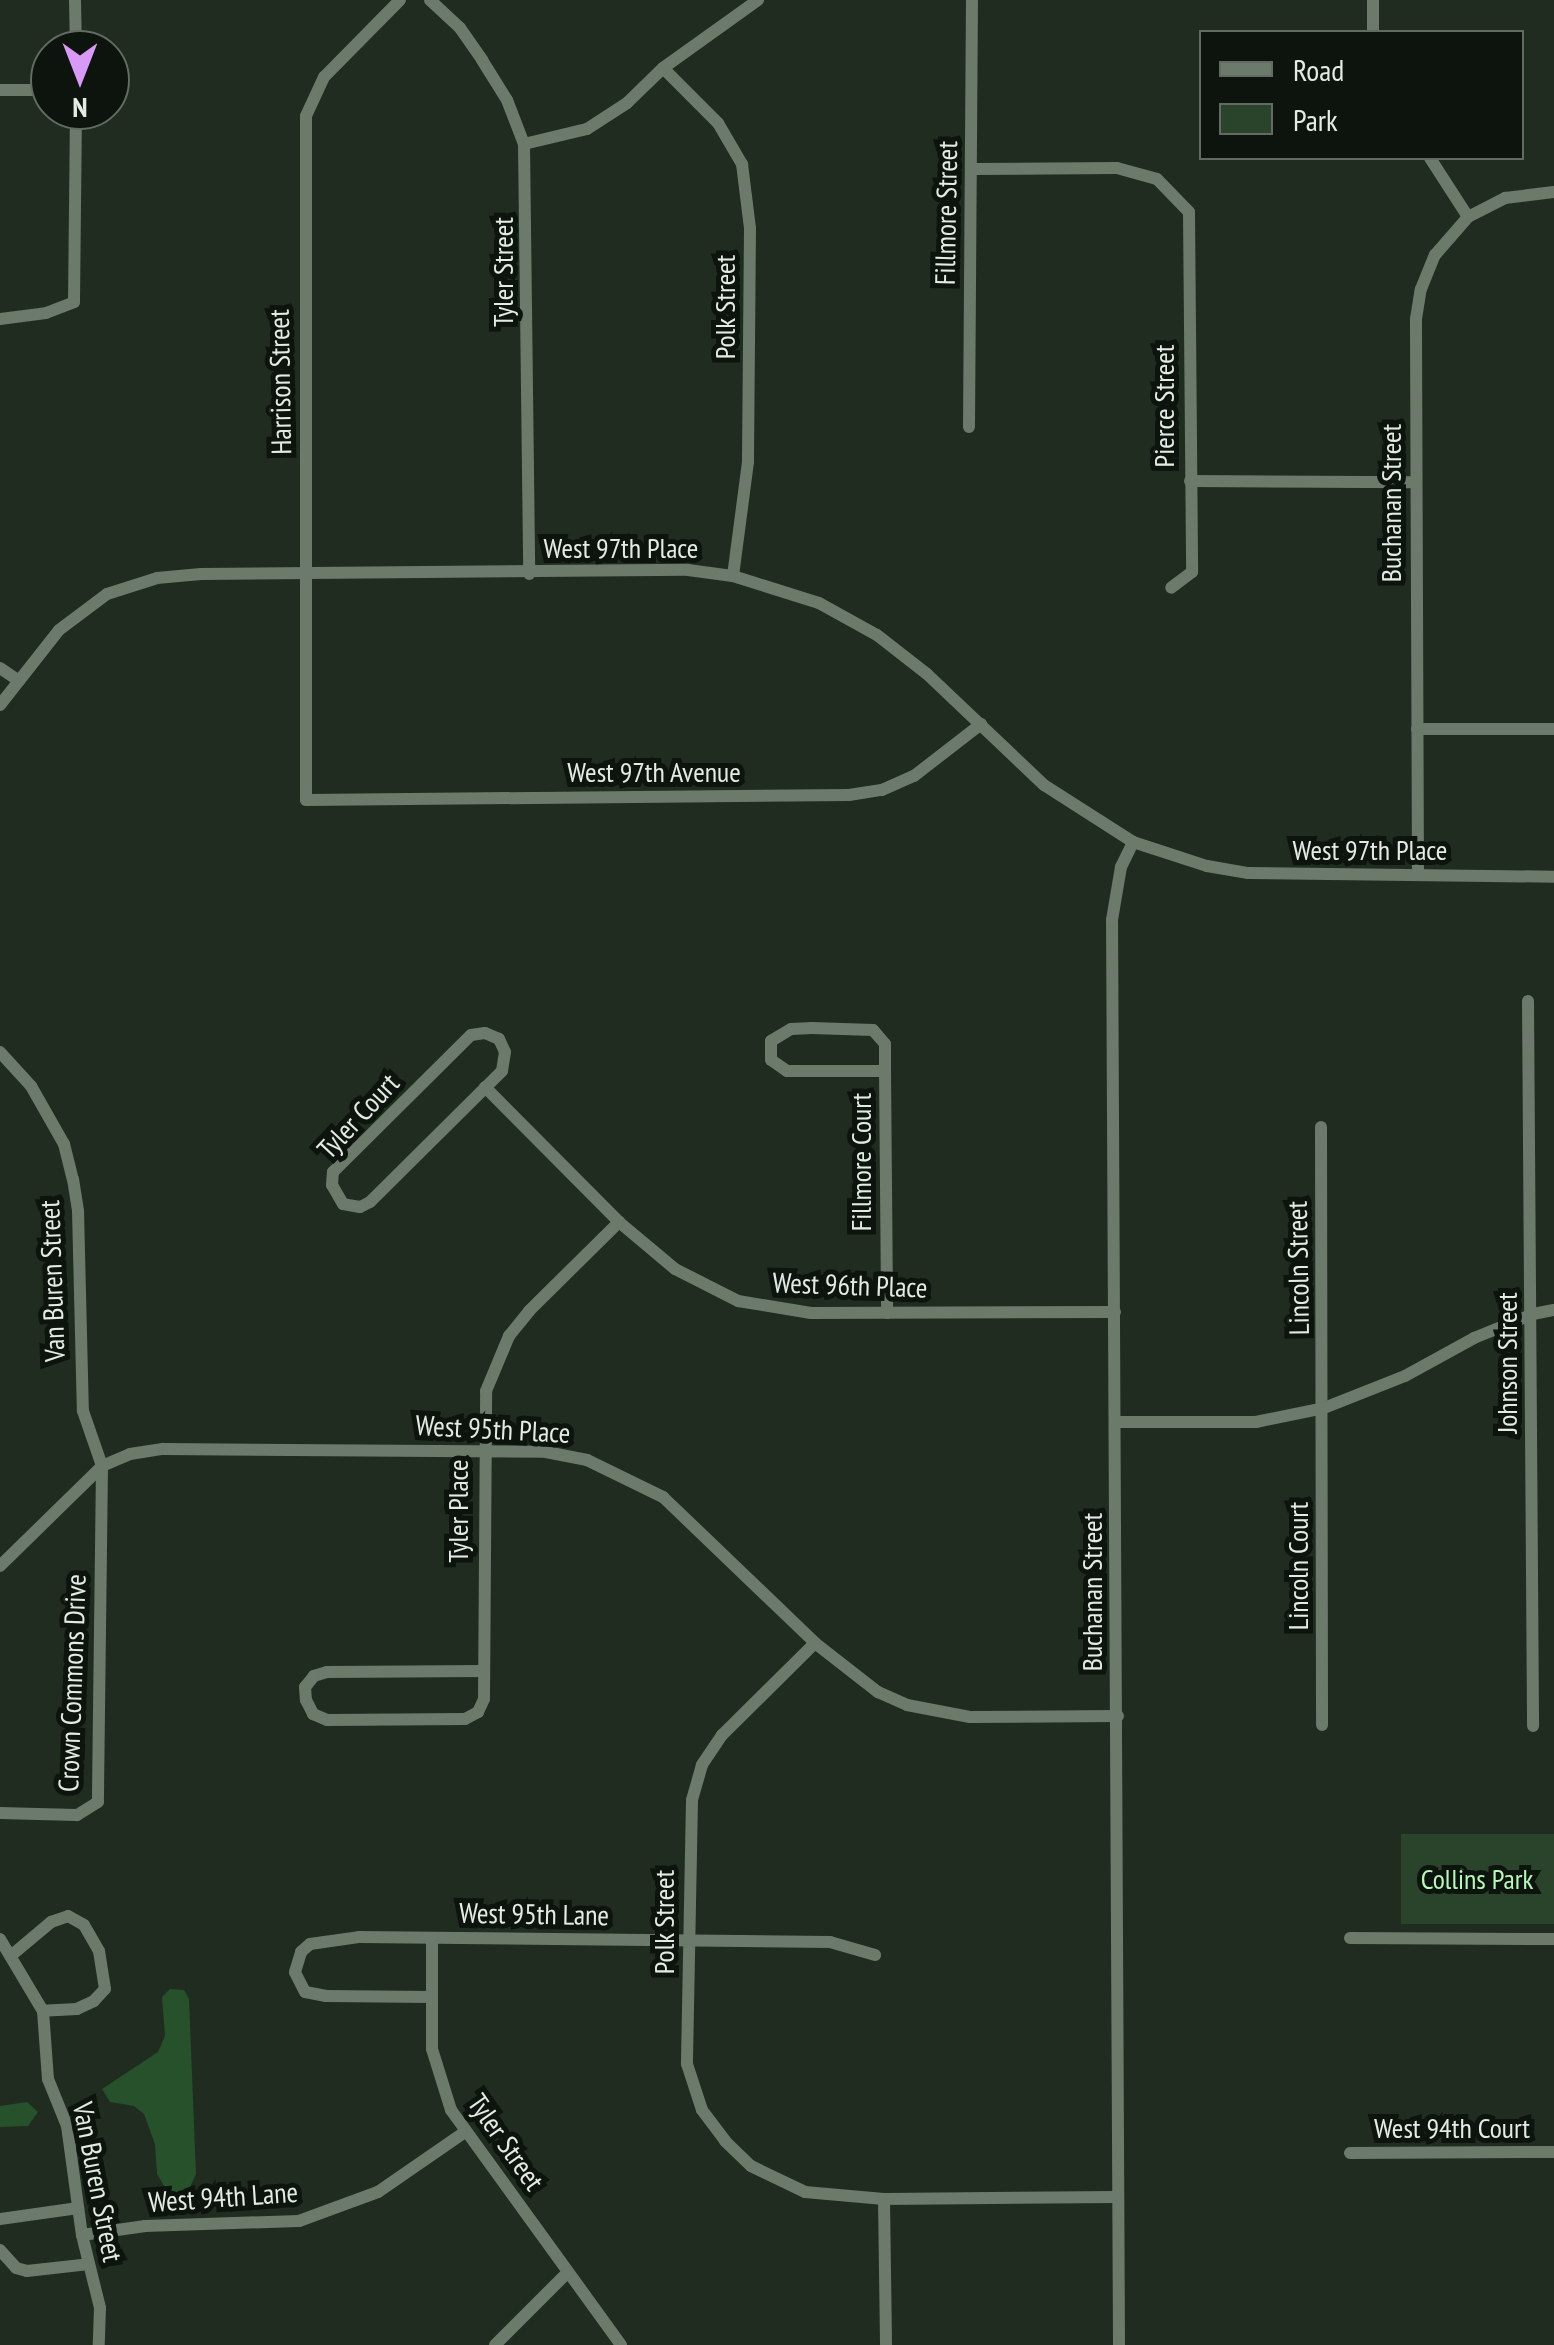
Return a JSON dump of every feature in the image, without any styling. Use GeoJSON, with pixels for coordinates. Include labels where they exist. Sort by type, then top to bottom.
{"type":"FeatureCollection","features":[{"type":"Feature","properties":{"kind":"street"},"geometry":{"type":"LineString","coordinates":[[75,0],[76,30]]}},
{"type":"Feature","properties":{"kind":"street","name":"Harrison Street"},"geometry":{"type":"LineString","coordinates":[[306,800],[306,116],[324,77],[400,0]]}},
{"type":"Feature","properties":{"kind":"street","name":"Tyler Street"},"geometry":{"type":"LineString","coordinates":[[430,0],[460,28],[482,60],[507,100],[524,144],[529,574]]}},
{"type":"Feature","properties":{"kind":"street"},"geometry":{"type":"LineString","coordinates":[[524,144],[588,129],[628,103],[662,68],[758,0]]}},
{"type":"Feature","properties":{"kind":"street","name":"Fillmore Street"},"geometry":{"type":"LineString","coordinates":[[969,427],[972,0]]}},
{"type":"Feature","properties":{"kind":"street"},"geometry":{"type":"LineString","coordinates":[[1373,0],[1373,30]]}},
{"type":"Feature","properties":{"kind":"street","name":"Polk Street"},"geometry":{"type":"LineString","coordinates":[[662,68],[718,123],[742,164],[750,228],[748,462],[734,576]]}},
{"type":"Feature","properties":{"kind":"street"},"geometry":{"type":"LineString","coordinates":[[0,90],[30,90]]}},
{"type":"Feature","properties":{"kind":"street"},"geometry":{"type":"LineString","coordinates":[[0,320],[46,314],[74,302],[76,130]]}},
{"type":"Feature","properties":{"kind":"street"},"geometry":{"type":"LineString","coordinates":[[1431,160],[1468,217],[1505,198],[1554,192]]}},
{"type":"Feature","properties":{"kind":"street","name":"Pierce Street"},"geometry":{"type":"LineString","coordinates":[[972,169],[1116,168],[1157,180],[1189,212],[1192,572],[1170,588]]}},
{"type":"Feature","properties":{"kind":"street","name":"Buchanan Street"},"geometry":{"type":"LineString","coordinates":[[1418,875],[1416,318],[1420,289],[1435,255],[1468,217]]}},
{"type":"Feature","properties":{"kind":"street"},"geometry":{"type":"LineString","coordinates":[[1190,481],[1416,482]]}},
{"type":"Feature","properties":{"kind":"street","name":"West 97th Place"},"geometry":{"type":"LineString","coordinates":[[19,681],[59,630],[107,594],[157,578],[688,570],[734,576],[819,603],[877,635],[1044,785],[1133,842],[1207,866],[1248,873],[1554,877]]}},
{"type":"Feature","properties":{"kind":"street"},"geometry":{"type":"LineString","coordinates":[[0,668],[19,681],[0,705]]}},
{"type":"Feature","properties":{"kind":"street","name":"West 97th Avenue"},"geometry":{"type":"LineString","coordinates":[[306,800],[850,795],[882,790],[914,776],[980,724]]}},
{"type":"Feature","properties":{"kind":"street"},"geometry":{"type":"LineString","coordinates":[[1416,730],[1554,729]]}},
{"type":"Feature","properties":{"kind":"street","name":"Buchanan Street"},"geometry":{"type":"LineString","coordinates":[[1120,2345],[1112,920],[1120,867],[1133,842]]}},
{"type":"Feature","properties":{"kind":"street","name":"Johnson Street"},"geometry":{"type":"LineString","coordinates":[[1528,1001],[1533,1726]]}},
{"type":"Feature","properties":{"kind":"street"},"geometry":{"type":"LineString","coordinates":[[791,1029],[873,1030],[885,1044],[885,1071],[787,1071],[771,1060],[771,1042],[791,1029]]}},
{"type":"Feature","properties":{"kind":"street","name":"Tyler Court"},"geometry":{"type":"LineString","coordinates":[[486,1033],[499,1039],[506,1061],[485,1087],[370,1202],[360,1206],[343,1204],[335,1196],[333,1172],[471,1035],[486,1033]]}},
{"type":"Feature","properties":{"kind":"street","name":"Van Buren Street"},"geometry":{"type":"LineString","coordinates":[[0,1052],[30,1086],[64,1144],[73,1179],[78,1211],[83,1410],[102,1466]]}},
{"type":"Feature","properties":{"kind":"street","name":"Fillmore Court"},"geometry":{"type":"LineString","coordinates":[[885,1071],[887,1314]]}},
{"type":"Feature","properties":{"kind":"street","name":"West 96th Place"},"geometry":{"type":"LineString","coordinates":[[485,1087],[620,1222],[675,1270],[738,1301],[811,1313],[1115,1312]]}},
{"type":"Feature","properties":{"kind":"street","name":"Lincoln Street"},"geometry":{"type":"LineString","coordinates":[[1321,1127],[1324,1408]]}},
{"type":"Feature","properties":{"kind":"street","name":"Tyler Place"},"geometry":{"type":"LineString","coordinates":[[483,1671],[328,1672],[314,1676],[305,1687],[306,1700],[312,1714],[327,1720],[464,1719],[478,1712],[484,1699],[486,1390],[509,1336],[620,1222]]}},
{"type":"Feature","properties":{"kind":"street"},"geometry":{"type":"LineString","coordinates":[[1116,1422],[1256,1422],[1324,1408],[1404,1376],[1474,1338],[1533,1314],[1554,1310]]}},
{"type":"Feature","properties":{"kind":"street","name":"Lincoln Court"},"geometry":{"type":"LineString","coordinates":[[1322,1724],[1324,1408]]}},
{"type":"Feature","properties":{"kind":"street","name":"West 95th Place"},"geometry":{"type":"LineString","coordinates":[[0,1566],[102,1466],[130,1454],[163,1449],[483,1448],[588,1460],[662,1497],[815,1643],[878,1692],[940,1714],[1118,1716]]}},
{"type":"Feature","properties":{"kind":"street","name":"Crown Commons Drive"},"geometry":{"type":"LineString","coordinates":[[0,1813],[78,1815],[98,1802],[102,1466]]}},
{"type":"Feature","properties":{"kind":"street","name":"Polk Street"},"geometry":{"type":"LineString","coordinates":[[815,1643],[722,1735],[702,1765],[689,1834],[687,2064],[702,2110],[751,2166],[804,2192],[884,2199]]}},
{"type":"Feature","properties":{"kind":"street"},"geometry":{"type":"LineString","coordinates":[[0,1940],[12,1954],[43,2011],[77,2009],[94,2002],[104,1989],[99,1950],[84,1924],[68,1916],[51,1922],[12,1954]]}},
{"type":"Feature","properties":{"kind":"street","name":"Tyler Street"},"geometry":{"type":"LineString","coordinates":[[432,1938],[432,2049],[439,2081],[465,2132],[621,2345]]}},
{"type":"Feature","properties":{"kind":"street","name":"West 95th Lane"},"geometry":{"type":"LineString","coordinates":[[431,1997],[326,1996],[305,1992],[295,1972],[300,1952],[322,1939],[432,1938],[830,1942],[874,1956]]}},
{"type":"Feature","properties":{"kind":"street"},"geometry":{"type":"LineString","coordinates":[[1350,1938],[1554,1940]]}},
{"type":"Feature","properties":{"kind":"street","name":"Van Buren Street"},"geometry":{"type":"LineString","coordinates":[[43,2011],[48,2078],[67,2126],[82,2235],[100,2308],[98,2345]]}},
{"type":"Feature","properties":{"kind":"street","name":"West 94th Lane"},"geometry":{"type":"LineString","coordinates":[[82,2235],[145,2226],[299,2222],[378,2192],[465,2132]]}},
{"type":"Feature","properties":{"kind":"street","name":"West 94th Court"},"geometry":{"type":"LineString","coordinates":[[1350,2153],[1554,2152]]}},
{"type":"Feature","properties":{"kind":"street"},"geometry":{"type":"LineString","coordinates":[[886,2345],[884,2199],[1118,2196]]}},
{"type":"Feature","properties":{"kind":"street"},"geometry":{"type":"LineString","coordinates":[[0,2219],[78,2208]]}},
{"type":"Feature","properties":{"kind":"street"},"geometry":{"type":"LineString","coordinates":[[0,2250],[16,2268],[28,2271],[89,2264]]}},
{"type":"Feature","properties":{"kind":"street"},"geometry":{"type":"LineString","coordinates":[[495,2345],[568,2272]]}},
{"type":"Feature","properties":{"kind":"green space","name":"Collins Park"},"geometry":{"type":"Polygon","coordinates":[[[1401,1834],[1554,1834],[1554,1924],[1401,1924],[1401,1834]]]}},
{"type":"Feature","properties":{"kind":"shaded area"},"geometry":{"type":"Polygon","coordinates":[[[170,1989],[184,1990],[189,1999],[196,2174],[187,2194],[170,2196],[157,2174],[155,2144],[144,2114],[134,2106],[110,2102],[102,2089],[158,2052],[165,2036],[162,1997],[170,1989]]]}},
{"type":"Feature","properties":{"kind":"shaded area"},"geometry":{"type":"Polygon","coordinates":[[[27,2102],[38,2112],[28,2126],[0,2127],[0,2106],[27,2102]]]}}]}
